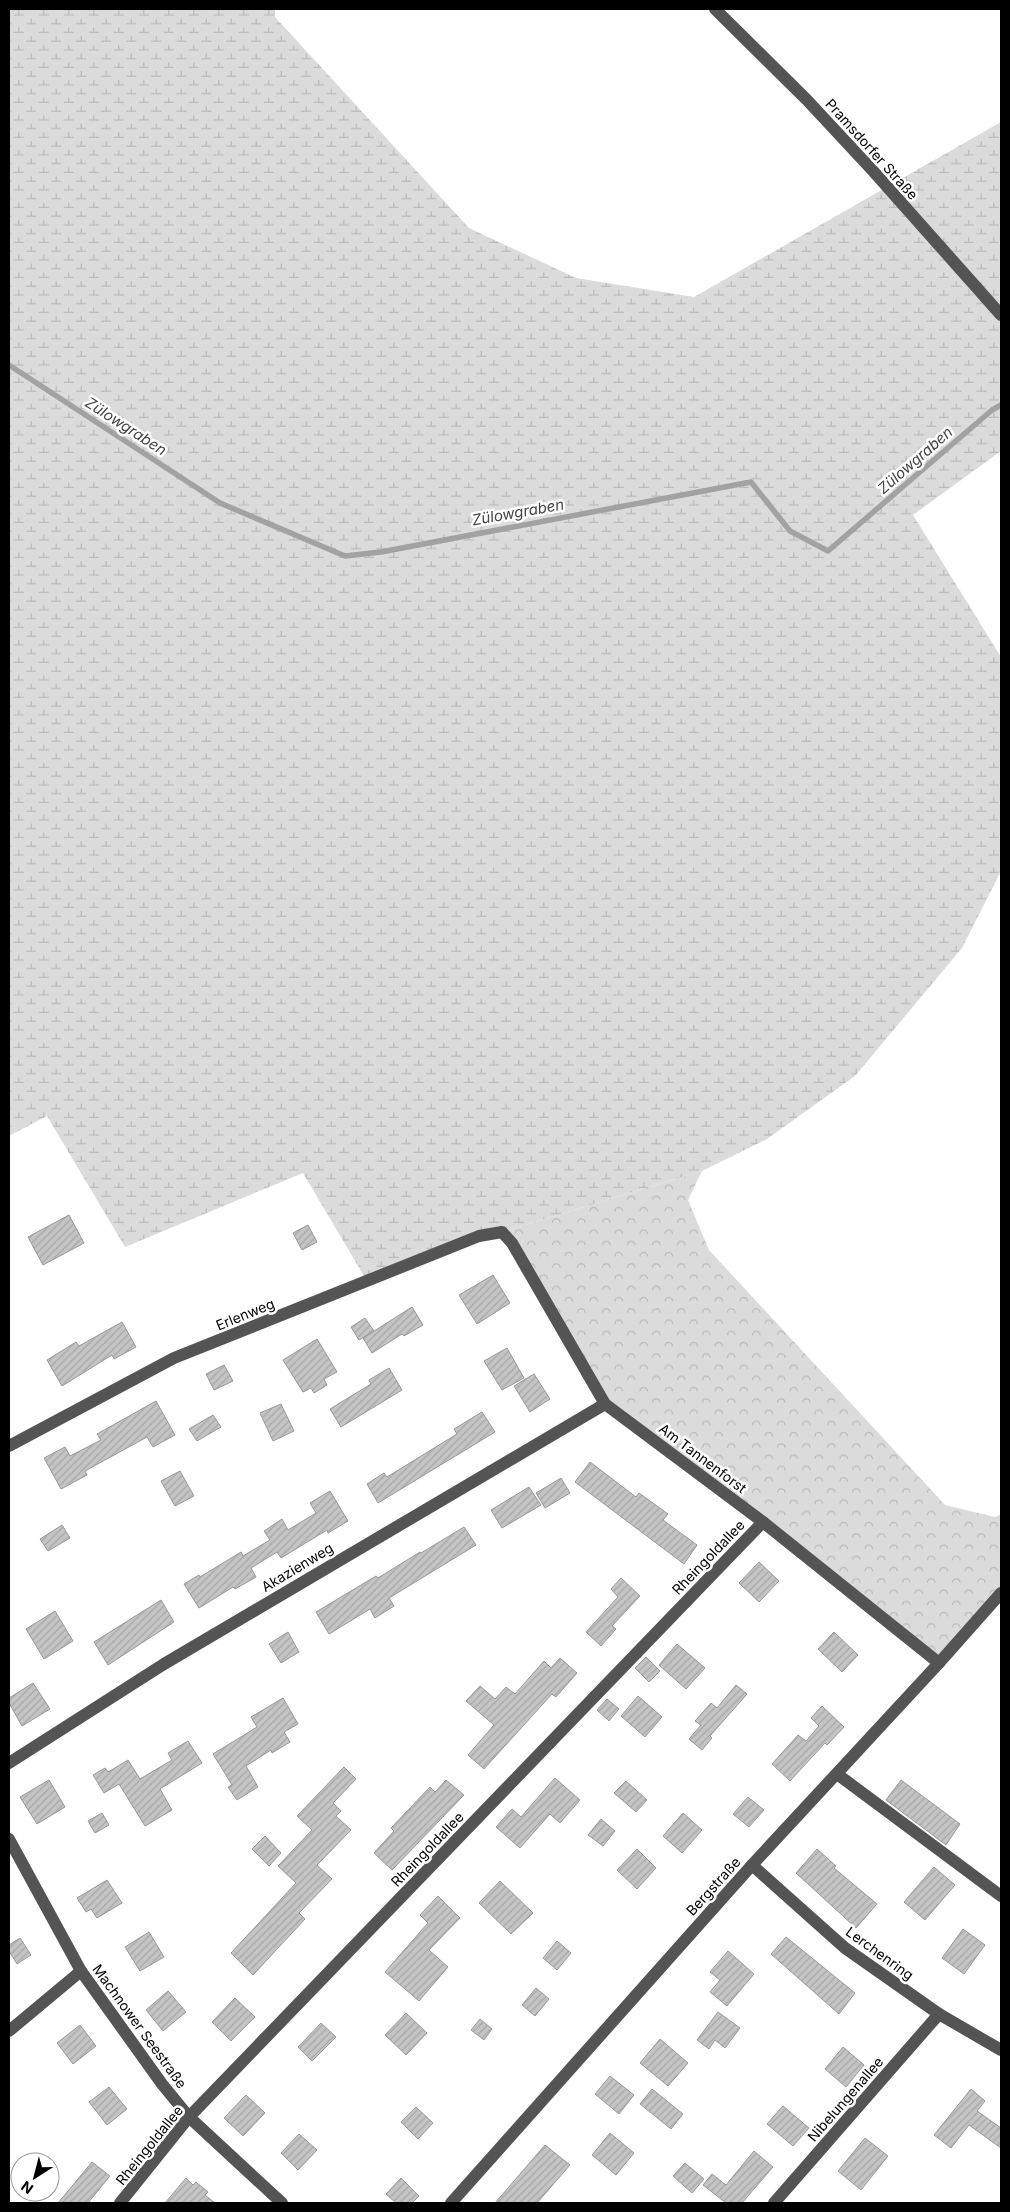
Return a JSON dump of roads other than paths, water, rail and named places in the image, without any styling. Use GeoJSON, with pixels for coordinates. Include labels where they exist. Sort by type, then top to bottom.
{"type":"FeatureCollection","features":[{"type":"Feature","properties":{"kind":"street","name":"Pramsdorfer Straße"},"geometry":{"type":"LineString","coordinates":[[715,9],[808,100],[1001,315]]}},
{"type":"Feature","properties":{"kind":"street","name":"Am Tannenforst"},"geometry":{"type":"LineString","coordinates":[[502,1232],[512,1243],[605,1404],[763,1522],[939,1663]]}},
{"type":"Feature","properties":{"kind":"street","name":"Erlenweg"},"geometry":{"type":"LineString","coordinates":[[9,1446],[174,1358],[479,1236],[502,1232]]}},
{"type":"Feature","properties":{"kind":"street","name":"Akazienweg"},"geometry":{"type":"LineString","coordinates":[[9,1763],[173,1659],[605,1404]]}},
{"type":"Feature","properties":{"kind":"street","name":"Rheingoldallee"},"geometry":{"type":"LineString","coordinates":[[120,2203],[189,2117],[763,1522]]}},
{"type":"Feature","properties":{"kind":"street","name":"Bergstraße"},"geometry":{"type":"LineString","coordinates":[[451,2203],[752,1864],[939,1663],[1001,1593]]}},
{"type":"Feature","properties":{"kind":"street"},"geometry":{"type":"LineString","coordinates":[[837,1774],[1001,1896]]}},
{"type":"Feature","properties":{"kind":"street","name":"Machnower Seestraße"},"geometry":{"type":"LineString","coordinates":[[9,1839],[81,1971],[162,2084],[189,2117],[282,2203]]}},
{"type":"Feature","properties":{"kind":"street","name":"Lerchenring"},"geometry":{"type":"LineString","coordinates":[[752,1864],[845,1948],[939,2014],[1001,2050]]}},
{"type":"Feature","properties":{"kind":"street"},"geometry":{"type":"LineString","coordinates":[[9,2031],[81,1971]]}},
{"type":"Feature","properties":{"kind":"street","name":"Nibelungenallee"},"geometry":{"type":"LineString","coordinates":[[774,2203],[939,2014]]}},
{"type":"Feature","properties":{"kind":"waterway","name":"Zülowgraben"},"geometry":{"type":"LineString","coordinates":[[9,365],[220,503],[345,556],[381,552],[751,482],[790,531],[828,551],[992,410],[1001,405]]}}]}
